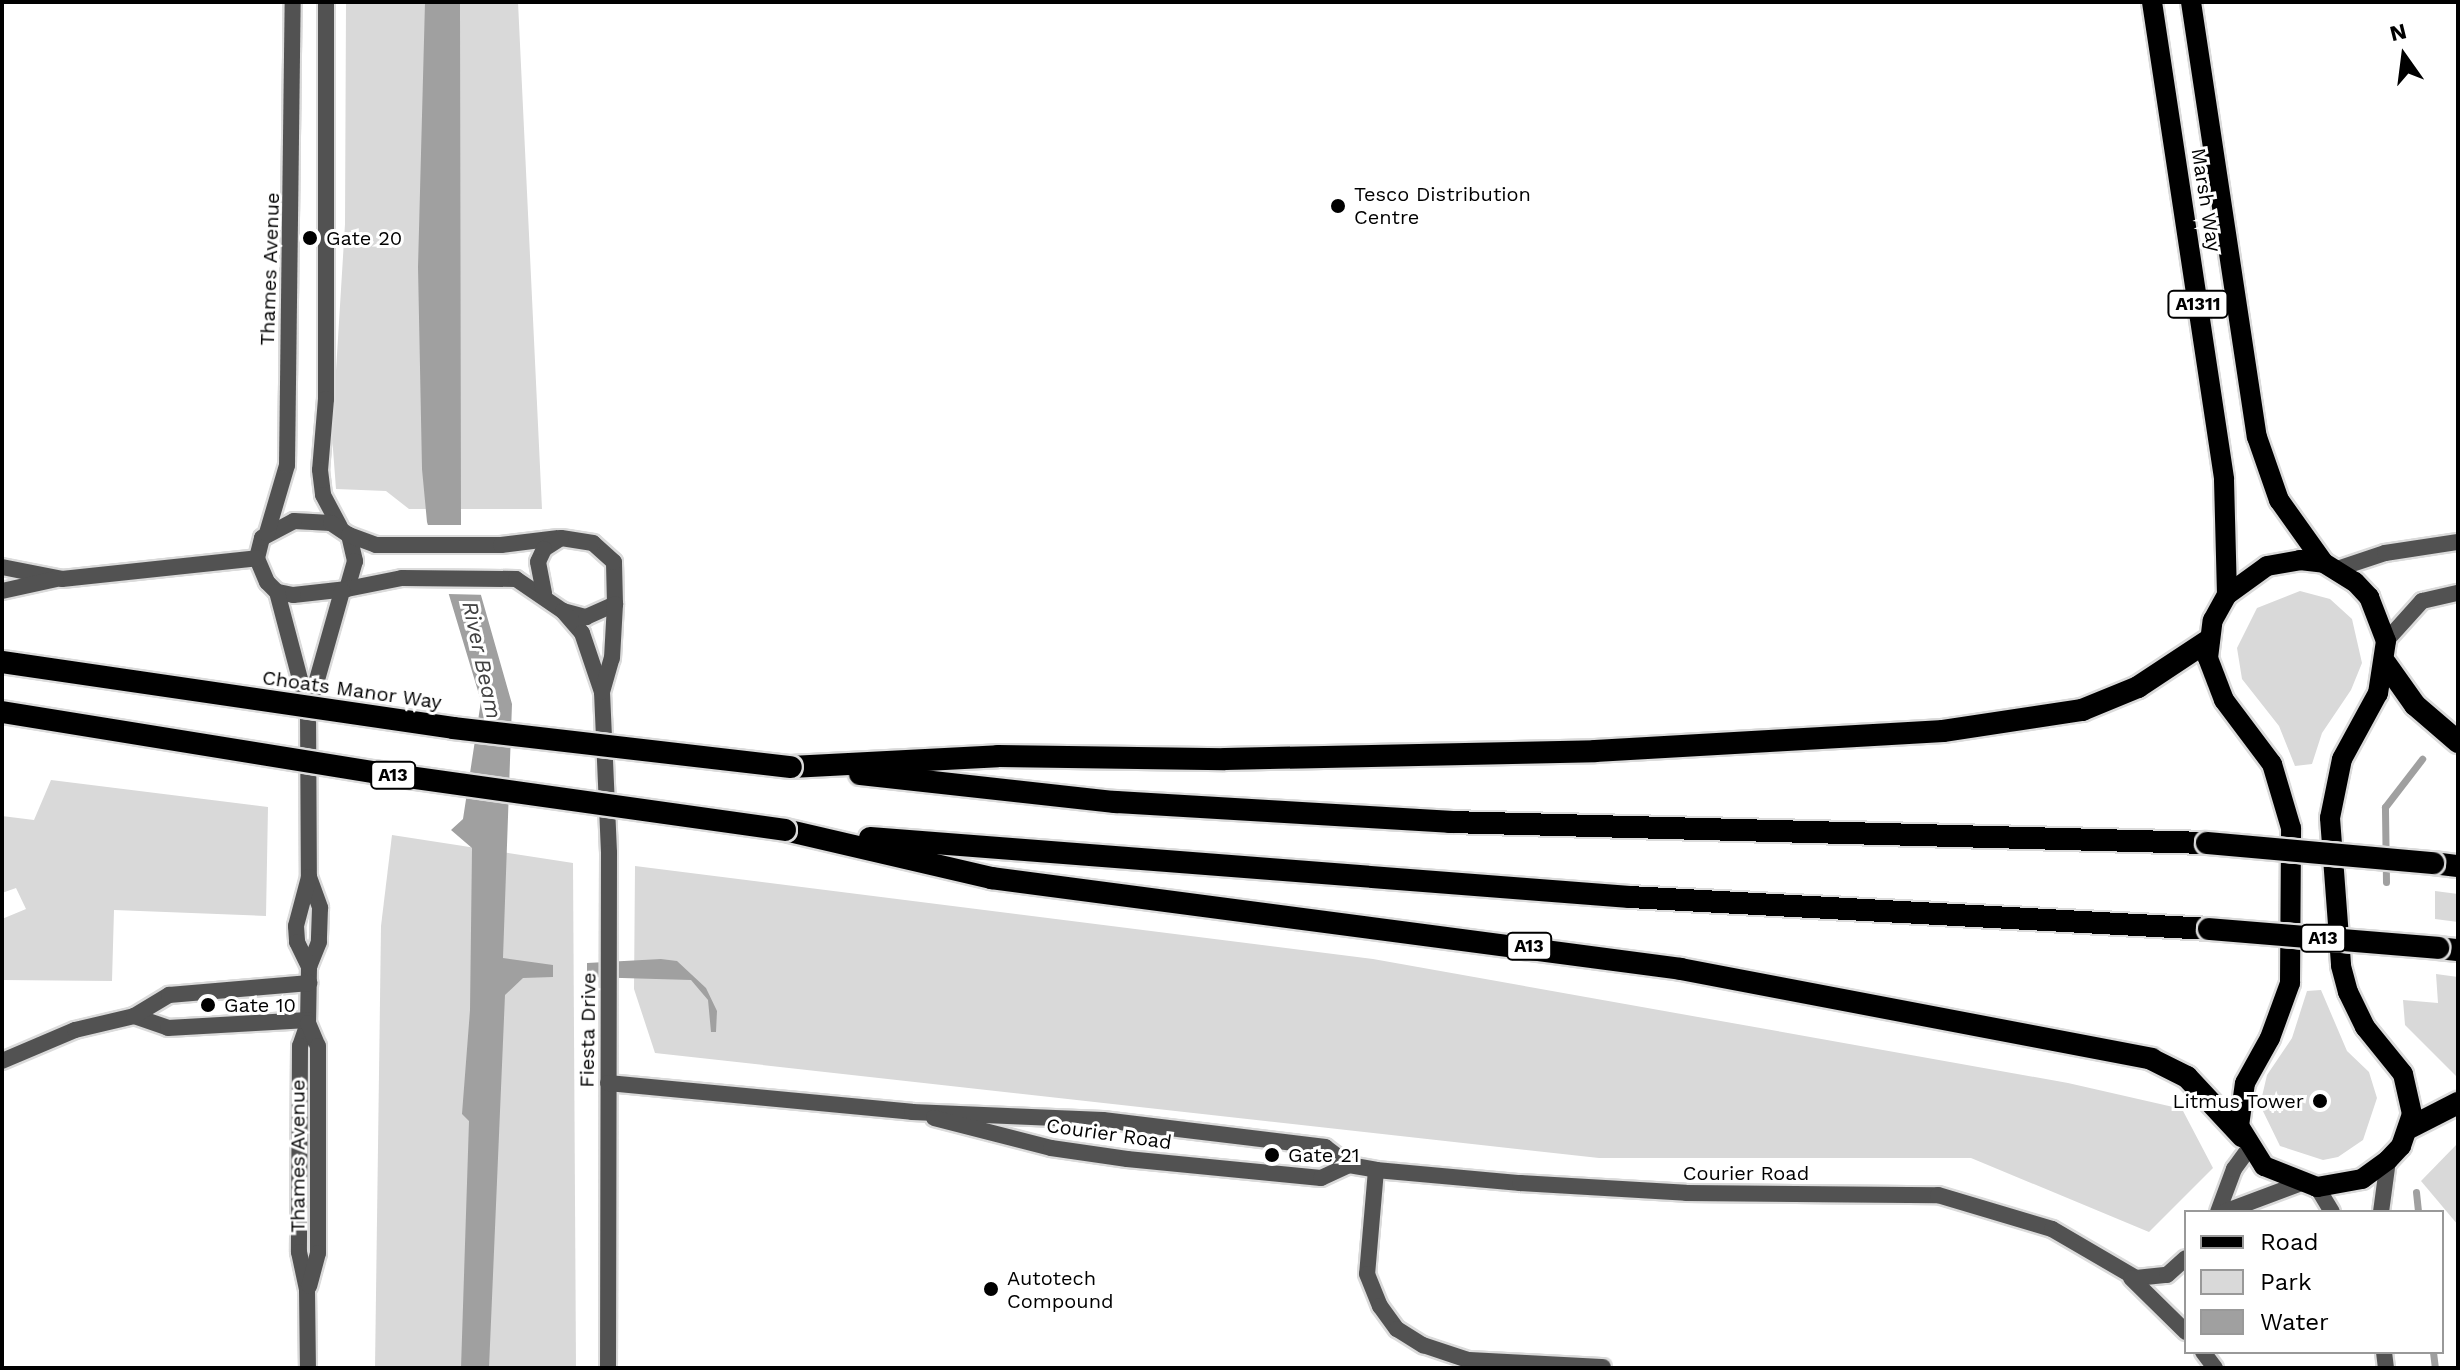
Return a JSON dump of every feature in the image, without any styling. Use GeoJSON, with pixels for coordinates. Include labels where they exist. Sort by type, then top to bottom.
{"type":"FeatureCollection","features":[{"type":"Feature","properties":{"kind":"highway"},"geometry":{"type":"LineString","coordinates":[[791,767],[998,756],[1225,759],[1595,751],[1943,731],[2082,710],[2138,687],[2209,640]]}},
{"type":"Feature","properties":{"kind":"highway","name":"Choats Manor Way"},"geometry":{"type":"LineString","coordinates":[[2,662],[453,728],[791,767]]}},
{"type":"Feature","properties":{"kind":"highway"},"geometry":{"type":"LineString","coordinates":[[2386,664],[2415,705],[2458,742]]}},
{"type":"Feature","properties":{"kind":"highway","name":"A13"},"geometry":{"type":"LineString","coordinates":[[2,712],[373,772],[785,830],[1157,864],[1614,896],[2209,929],[2448,949]]}},
{"type":"Feature","properties":{"kind":"highway"},"geometry":{"type":"LineString","coordinates":[[791,767],[1115,802],[1434,821],[2207,843],[2458,866]]}},
{"type":"Feature","properties":{"kind":"highway","name":"A13"},"geometry":{"type":"LineString","coordinates":[[785,830],[991,878],[1681,969],[2151,1059],[2187,1077],[2246,1142]]}},
{"type":"Feature","properties":{"kind":"highway"},"geometry":{"type":"LineString","coordinates":[[2411,1127],[2458,1103]]}},
{"type":"Feature","properties":{"kind":"main road","name":"Marsh Way"},"geometry":{"type":"LineString","coordinates":[[2192,6],[2257,437],[2279,500],[2330,566],[2369,597],[2386,641]]}},
{"type":"Feature","properties":{"kind":"main road","name":"Marsh Way"},"geometry":{"type":"LineString","coordinates":[[2153,8],[2224,480],[2227,595]]}},
{"type":"Feature","properties":{"kind":"main road"},"geometry":{"type":"LineString","coordinates":[[2330,566],[2300,560],[2267,566],[2227,595],[2209,640],[2208,658],[2219,688],[2272,764],[2291,828],[2290,983],[2270,1038],[2245,1083],[2239,1115],[2246,1142],[2264,1166],[2309,1185],[2362,1179],[2388,1160],[2411,1127],[2403,1074],[2365,1027],[2344,979],[2330,818],[2342,759],[2378,693],[2386,664],[2386,641]]}},
{"type":"Feature","properties":{"kind":"street","name":"Thames Avenue"},"geometry":{"type":"LineString","coordinates":[[267,533],[287,465],[293,2]]}},
{"type":"Feature","properties":{"kind":"street"},"geometry":{"type":"LineString","coordinates":[[326,2],[326,399],[320,470],[323,495],[344,531],[355,561],[344,590]]}},
{"type":"Feature","properties":{"kind":"street"},"geometry":{"type":"LineString","coordinates":[[294,521],[344,531],[376,545],[488,544],[561,538],[593,543],[610,556],[616,569],[615,604],[586,617],[563,611],[544,593],[516,579],[490,578],[402,578],[344,590],[277,592],[257,558],[267,533],[294,521]]}},
{"type":"Feature","properties":{"kind":"street"},"geometry":{"type":"LineString","coordinates":[[544,593],[536,577],[538,562],[544,549],[561,538]]}},
{"type":"Feature","properties":{"kind":"street"},"geometry":{"type":"LineString","coordinates":[[2330,566],[2385,553],[2458,542]]}},
{"type":"Feature","properties":{"kind":"street"},"geometry":{"type":"LineString","coordinates":[[2,591],[57,578],[257,558]]}},
{"type":"Feature","properties":{"kind":"street"},"geometry":{"type":"LineString","coordinates":[[2,567],[57,578]]}},
{"type":"Feature","properties":{"kind":"street","name":"Thames Avenue"},"geometry":{"type":"LineString","coordinates":[[308,709],[344,590]]}},
{"type":"Feature","properties":{"kind":"street","name":"Thames Avenue"},"geometry":{"type":"LineString","coordinates":[[277,592],[308,709],[309,877],[296,926],[297,942],[309,975]]}},
{"type":"Feature","properties":{"kind":"street"},"geometry":{"type":"LineString","coordinates":[[2386,641],[2422,601],[2458,593]]}},
{"type":"Feature","properties":{"kind":"street","name":"Fiesta Drive"},"geometry":{"type":"LineString","coordinates":[[602,692],[612,658],[615,604]]}},
{"type":"Feature","properties":{"kind":"street","name":"Fiesta Drive"},"geometry":{"type":"LineString","coordinates":[[563,611],[582,633],[602,692],[609,943],[608,1368]]}},
{"type":"Feature","properties":{"kind":"street","name":"Thames Avenue"},"geometry":{"type":"LineString","coordinates":[[308,1368],[307,1290],[318,1253],[318,1046],[308,1021],[309,975],[319,942],[320,908],[309,877]]}},
{"type":"Feature","properties":{"kind":"street"},"geometry":{"type":"LineString","coordinates":[[2,1061],[75,1030],[134,1016],[183,992],[309,975]]}},
{"type":"Feature","properties":{"kind":"street"},"geometry":{"type":"LineString","coordinates":[[134,1016],[168,1028],[308,1021]]}},
{"type":"Feature","properties":{"kind":"street","name":"Courier Road"},"geometry":{"type":"LineString","coordinates":[[608,1083],[912,1112],[1054,1115],[1325,1147],[1349,1165],[1376,1170],[1686,1193],[1938,1195],[2052,1229],[2127,1274],[2184,1330]]}},
{"type":"Feature","properties":{"kind":"street","name":"Courier Road"},"geometry":{"type":"LineString","coordinates":[[912,1112],[1013,1140],[1127,1159],[1321,1178],[1349,1165]]}},
{"type":"Feature","properties":{"kind":"street"},"geometry":{"type":"LineString","coordinates":[[2222,1210],[2246,1142]]}},
{"type":"Feature","properties":{"kind":"street"},"geometry":{"type":"LineString","coordinates":[[2381,1210],[2388,1160]]}},
{"type":"Feature","properties":{"kind":"street"},"geometry":{"type":"LineString","coordinates":[[1376,1170],[1367,1274],[1380,1306],[1397,1329],[1423,1345],[1468,1360],[1603,1367]]}},
{"type":"Feature","properties":{"kind":"street"},"geometry":{"type":"LineString","coordinates":[[2228,1210],[2309,1185],[2330,1210]]}},
{"type":"Feature","properties":{"kind":"street","name":"Courier Road"},"geometry":{"type":"LineString","coordinates":[[2127,1274],[2151,1280],[2172,1273],[2184,1260]]}},
{"type":"Feature","properties":{"kind":"green space"},"geometry":{"type":"Polygon","coordinates":[[[346,2],[518,2],[542,509],[409,509],[386,491],[336,489],[332,436],[345,224],[346,2]]]}},
{"type":"Feature","properties":{"kind":"green space"},"geometry":{"type":"Polygon","coordinates":[[[2300,591],[2330,599],[2352,619],[2362,663],[2351,690],[2322,733],[2312,764],[2295,766],[2279,726],[2242,679],[2237,648],[2257,608],[2300,591]]]}},
{"type":"Feature","properties":{"kind":"green space"},"geometry":{"type":"Polygon","coordinates":[[[51,780],[268,807],[266,916],[114,910],[112,981],[2,980],[2,919],[26,909],[16,888],[2,893],[2,816],[34,820],[51,780]]]}},
{"type":"Feature","properties":{"kind":"green space"},"geometry":{"type":"Polygon","coordinates":[[[392,835],[573,863],[576,1368],[375,1368],[381,926],[392,835]]]}},
{"type":"Feature","properties":{"kind":"green space"},"geometry":{"type":"Polygon","coordinates":[[[635,866],[1373,959],[2068,1083],[2182,1109],[2213,1168],[2149,1232],[1971,1158],[1599,1158],[655,1053],[634,989],[635,866]]]}},
{"type":"Feature","properties":{"kind":"green space"},"geometry":{"type":"Polygon","coordinates":[[[2435,891],[2458,894],[2458,922],[2435,919],[2435,891]]]}},
{"type":"Feature","properties":{"kind":"green space"},"geometry":{"type":"Polygon","coordinates":[[[2436,974],[2458,977],[2458,1078],[2405,1025],[2403,1000],[2438,1003],[2436,974]]]}},
{"type":"Feature","properties":{"kind":"green space"},"geometry":{"type":"Polygon","coordinates":[[[2321,990],[2347,1051],[2369,1072],[2377,1098],[2363,1140],[2338,1157],[2323,1160],[2280,1146],[2260,1105],[2267,1075],[2292,1038],[2307,991],[2321,990]]]}},
{"type":"Feature","properties":{"kind":"green space"},"geometry":{"type":"Polygon","coordinates":[[[2458,1143],[2458,1225],[2421,1181],[2458,1143]]]}},
{"type":"Feature","properties":{"kind":"water","name":"River Beam"},"geometry":{"type":"Polygon","coordinates":[[[425,2],[460,2],[461,525],[512,704],[503,958],[553,965],[553,977],[523,978],[505,995],[489,1368],[461,1368],[469,1121],[462,1114],[470,1010],[472,848],[451,830],[463,819],[481,701],[427,522],[422,469],[418,267],[425,2]]]}},
{"type":"Feature","properties":{"kind":"water"},"geometry":{"type":"Polygon","coordinates":[[[677,961],[706,988],[717,1011],[716,1032],[711,1032],[708,1000],[691,980],[587,977],[587,963],[677,961]]]}},
{"type":"Feature","properties":{"kind":"pier"},"geometry":{"type":"Polygon","coordinates":[[[424,525],[465,525],[489,595],[448,594],[424,525]]]}},
{"type":"Feature","properties":{"kind":"waterway"},"geometry":{"type":"LineString","coordinates":[[2386,882],[2385,807],[2422,759]]}},
{"type":"Feature","properties":{"kind":"waterway"},"geometry":{"type":"LineString","coordinates":[[2416,1192],[2418,1210]]}},
{"type":"Feature","properties":{"kind":"waterway"},"geometry":{"type":"LineString","coordinates":[[2433,1354],[2435,1368]]}},
{"type":"Feature","properties":{"kind":"place","name":"Tesco Distribution Centre"},"geometry":{"type":"Point","coordinates":[1338,206]}},
{"type":"Feature","properties":{"kind":"place","name":"Gate 20"},"geometry":{"type":"Point","coordinates":[310,238]}},
{"type":"Feature","properties":{"kind":"place","name":"Gate 10"},"geometry":{"type":"Point","coordinates":[208,1005]}},
{"type":"Feature","properties":{"kind":"place","name":"Litmus Tower"},"geometry":{"type":"Point","coordinates":[2320,1101]}},
{"type":"Feature","properties":{"kind":"place","name":"Gate 21"},"geometry":{"type":"Point","coordinates":[1272,1155]}},
{"type":"Feature","properties":{"kind":"place","name":"Autotech Compound"},"geometry":{"type":"Point","coordinates":[991,1289]}}]}
